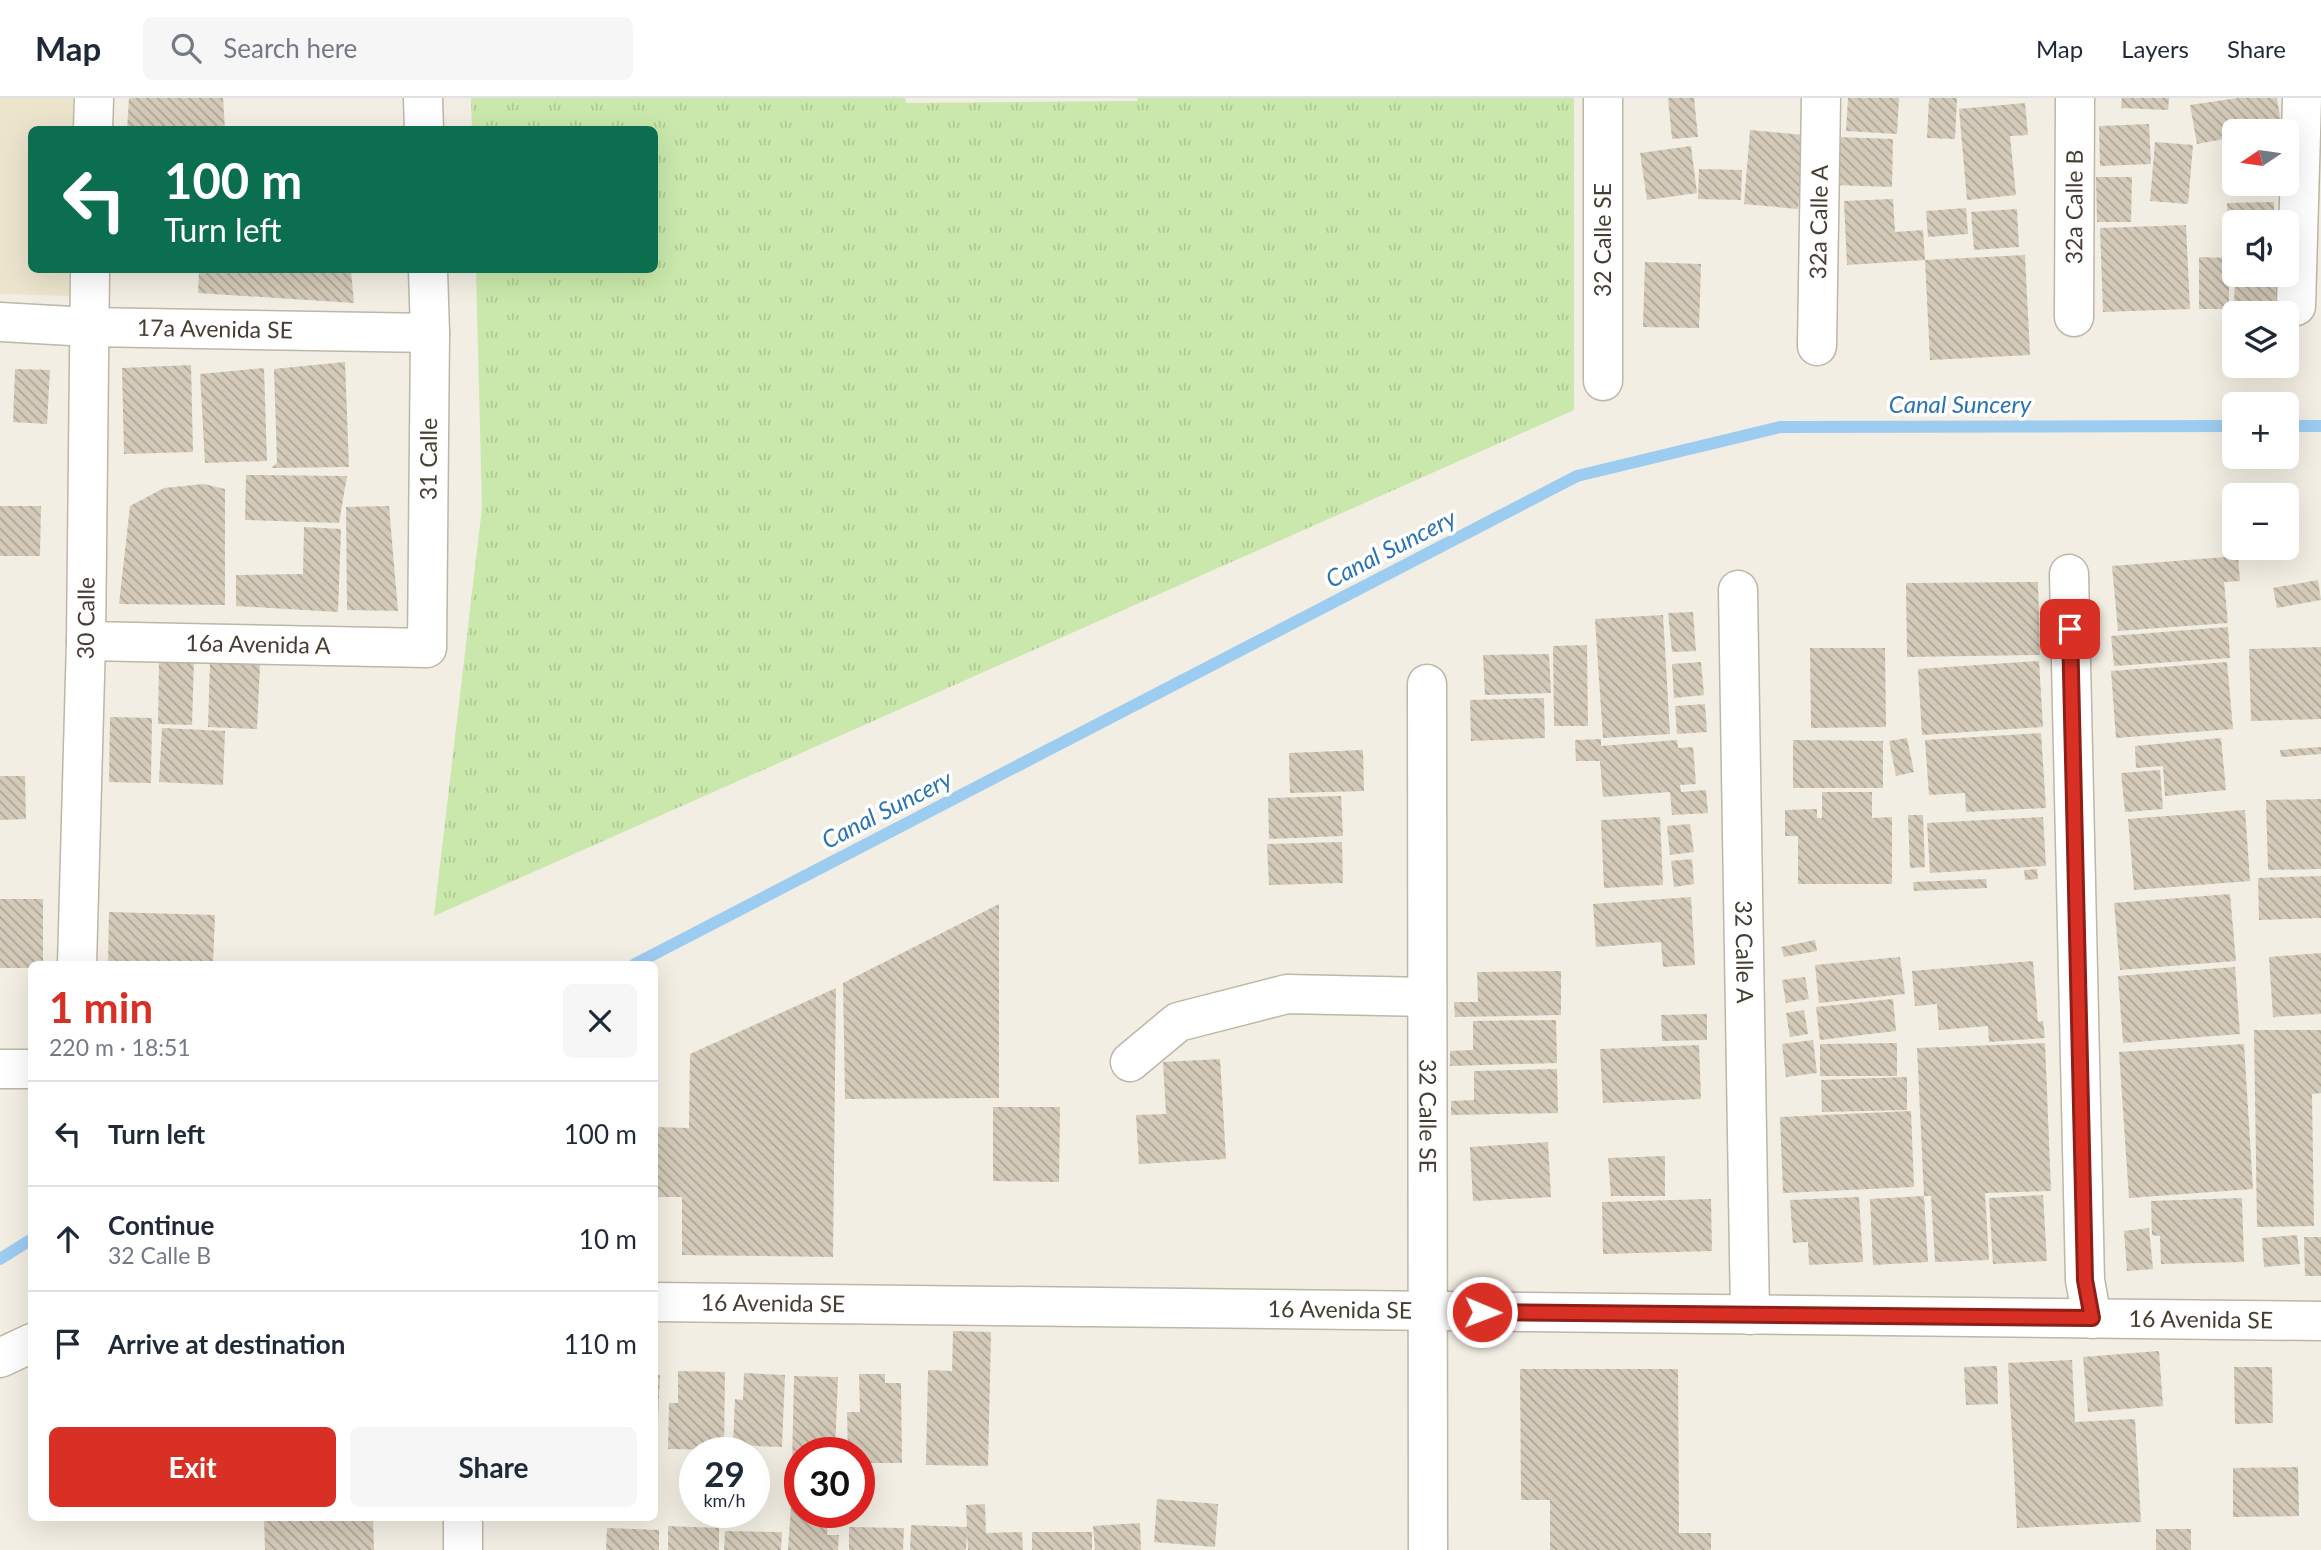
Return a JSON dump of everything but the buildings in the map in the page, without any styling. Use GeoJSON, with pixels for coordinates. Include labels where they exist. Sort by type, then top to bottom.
{"type":"FeatureCollection","features":[{"type":"Feature","properties":{"kind":"street"},"geometry":{"type":"LineString","coordinates":[[93,126],[94,98]]}},
{"type":"Feature","properties":{"kind":"street"},"geometry":{"type":"LineString","coordinates":[[422,98],[424,126]]}},
{"type":"Feature","properties":{"kind":"street","name":"32 Calle SE"},"geometry":{"type":"LineString","coordinates":[[1603,98],[1603,382]]}},
{"type":"Feature","properties":{"kind":"street","name":"32a Calle A"},"geometry":{"type":"LineString","coordinates":[[1818,346],[1821,98]]}},
{"type":"Feature","properties":{"kind":"street","name":"32a Calle B"},"geometry":{"type":"LineString","coordinates":[[2074,317],[2075,98]]}},
{"type":"Feature","properties":{"kind":"street"},"geometry":{"type":"LineString","coordinates":[[2296,301],[2302,98]]}},
{"type":"Feature","properties":{"kind":"street","name":"30 Calle"},"geometry":{"type":"LineString","coordinates":[[77,961],[86,641],[90,273]]}},
{"type":"Feature","properties":{"kind":"street","name":"31 Calle"},"geometry":{"type":"LineString","coordinates":[[427,648],[428,273]]}},
{"type":"Feature","properties":{"kind":"street","name":"17a Avenida SE"},"geometry":{"type":"LineString","coordinates":[[0,322],[89,327],[430,333]]}},
{"type":"Feature","properties":{"kind":"street"},"geometry":{"type":"LineString","coordinates":[[2069,575],[2085,1280],[2092,1318]]}},
{"type":"Feature","properties":{"kind":"street","name":"32 Calle A"},"geometry":{"type":"LineString","coordinates":[[1738,590],[1750,1315]]}},
{"type":"Feature","properties":{"kind":"street","name":"16a Avenida A"},"geometry":{"type":"LineString","coordinates":[[86,641],[427,648]]}},
{"type":"Feature","properties":{"kind":"street","name":"32 Calle SE"},"geometry":{"type":"LineString","coordinates":[[1427,684],[1428,1550]]}},
{"type":"Feature","properties":{"kind":"street"},"geometry":{"type":"LineString","coordinates":[[1130,1062],[1178,1022],[1287,994],[1427,997]]}},
{"type":"Feature","properties":{"kind":"street"},"geometry":{"type":"LineString","coordinates":[[0,1069],[28,1069]]}},
{"type":"Feature","properties":{"kind":"street","name":"16 Avenida SE"},"geometry":{"type":"LineString","coordinates":[[658,1302],[2321,1321]]}},
{"type":"Feature","properties":{"kind":"street"},"geometry":{"type":"LineString","coordinates":[[0,1358],[28,1345]]}},
{"type":"Feature","properties":{"kind":"street"},"geometry":{"type":"LineString","coordinates":[[463,1521],[463,1550]]}},
{"type":"Feature","properties":{"kind":"shaded area"},"geometry":{"type":"Polygon","coordinates":[[[0,98],[75,98],[74,126],[28,126],[28,273],[69,273],[69,296],[0,294],[0,98]]]}},
{"type":"Feature","properties":{"kind":"green space"},"geometry":{"type":"Polygon","coordinates":[[[471,98],[905,98],[906,103],[1137,101],[1138,98],[1574,98],[1574,410],[434,916],[482,508],[476,273],[658,273],[658,126],[472,126],[471,98]]]}},
{"type":"Feature","properties":{"kind":"waterway","name":"Canal Suncery"},"geometry":{"type":"LineString","coordinates":[[641,961],[1577,476],[1780,427],[2222,426]]}},
{"type":"Feature","properties":{"kind":"waterway","name":"Canal Suncery"},"geometry":{"type":"LineString","coordinates":[[2299,426],[2321,426]]}},
{"type":"Feature","properties":{"kind":"waterway","name":"Canal Suncery"},"geometry":{"type":"LineString","coordinates":[[0,1259],[28,1242]]}},
{"type":"Feature","properties":{"kind":"route"},"geometry":{"type":"LineString","coordinates":[[1482,1312],[2092,1318],[2085,1280],[2070,629]]}}]}
